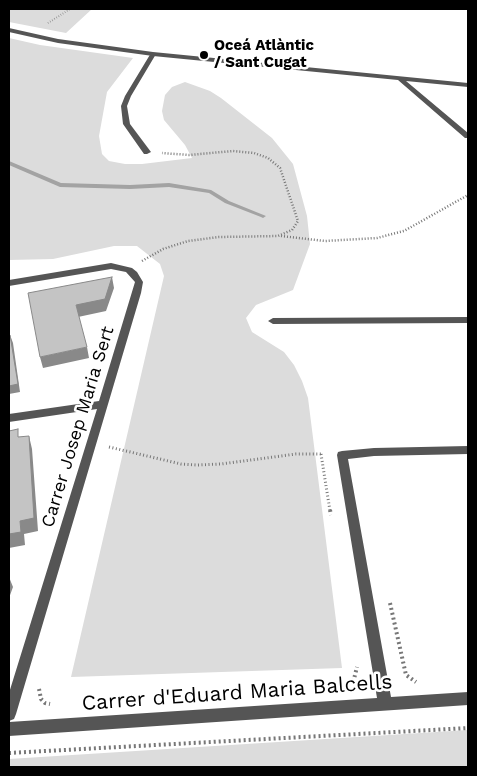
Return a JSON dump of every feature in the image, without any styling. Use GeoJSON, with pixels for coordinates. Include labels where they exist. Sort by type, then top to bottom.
{"type":"FeatureCollection","features":[{"type":"Feature","properties":{"kind":"street"},"geometry":{"type":"LineString","coordinates":[[9,30],[58,40],[153,54],[401,80],[468,85]]}},
{"type":"Feature","properties":{"kind":"street"},"geometry":{"type":"LineString","coordinates":[[147,152],[127,124],[124,106],[153,54]]}},
{"type":"Feature","properties":{"kind":"street"},"geometry":{"type":"LineString","coordinates":[[401,80],[468,136]]}},
{"type":"Feature","properties":{"kind":"street"},"geometry":{"type":"LineString","coordinates":[[9,283],[111,266],[129,270]]}},
{"type":"Feature","properties":{"kind":"street","name":"Carrer Josep Maria Sert"},"geometry":{"type":"LineString","coordinates":[[9,714],[139,287],[138,278],[129,270]]}},
{"type":"Feature","properties":{"kind":"street"},"geometry":{"type":"LineString","coordinates":[[273,322],[468,320]]}},
{"type":"Feature","properties":{"kind":"street"},"geometry":{"type":"LineString","coordinates":[[9,418],[102,404]]}},
{"type":"Feature","properties":{"kind":"street"},"geometry":{"type":"LineString","coordinates":[[385,703],[342,455],[374,452],[468,450]]}},
{"type":"Feature","properties":{"kind":"street","name":"Carrer d'Eduard Maria Balcells"},"geometry":{"type":"LineString","coordinates":[[9,729],[468,698]]}},
{"type":"Feature","properties":{"kind":"path"},"geometry":{"type":"LineString","coordinates":[[147,152],[189,155],[240,152],[254,153],[273,160],[280,168],[298,221],[292,230],[278,236]]}},
{"type":"Feature","properties":{"kind":"path"},"geometry":{"type":"LineString","coordinates":[[129,270],[163,248],[188,241],[218,236],[278,236],[339,241],[377,238],[404,231],[468,195]]}},
{"type":"Feature","properties":{"kind":"path"},"geometry":{"type":"LineString","coordinates":[[106,456],[108,447],[181,464],[197,465],[221,464],[296,454],[342,455]]}},
{"type":"Feature","properties":{"kind":"path"},"geometry":{"type":"LineString","coordinates":[[321,454],[332,524]]}},
{"type":"Feature","properties":{"kind":"path"},"geometry":{"type":"LineString","coordinates":[[389,598],[406,675],[424,685]]}},
{"type":"Feature","properties":{"kind":"path"},"geometry":{"type":"LineString","coordinates":[[338,687],[354,679],[357,669],[356,660]]}},
{"type":"Feature","properties":{"kind":"path"},"geometry":{"type":"LineString","coordinates":[[39,688],[38,693],[45,703],[59,705]]}},
{"type":"Feature","properties":{"kind":"path"},"geometry":{"type":"LineString","coordinates":[[9,753],[468,728]]}},
{"type":"Feature","properties":{"kind":"shaded area"},"geometry":{"type":"Polygon","coordinates":[[[9,9],[92,9],[66,33],[9,22],[9,9]]]}},
{"type":"Feature","properties":{"kind":"shaded area"},"geometry":{"type":"Polygon","coordinates":[[[9,38],[40,45],[133,58],[107,92],[99,136],[102,154],[109,161],[125,164],[142,164],[192,158],[185,145],[164,120],[162,111],[165,95],[172,87],[185,82],[210,91],[221,98],[272,138],[293,164],[307,216],[310,244],[293,290],[256,305],[246,318],[252,332],[284,352],[294,365],[308,398],[342,668],[71,677],[164,276],[160,264],[137,246],[114,246],[53,259],[9,260],[9,38]]]}},
{"type":"Feature","properties":{"kind":"shaded area"},"geometry":{"type":"Polygon","coordinates":[[[468,730],[468,767],[9,767],[9,759],[468,730]]]}},
{"type":"Feature","properties":{"kind":"building"},"geometry":{"type":"Polygon","coordinates":[[[112,277],[105,299],[76,305],[87,347],[40,357],[28,293],[112,277]]]}},
{"type":"Feature","properties":{"kind":"building"},"geometry":{"type":"Polygon","coordinates":[[[9,335],[18,384],[9,386],[9,335]]]}},
{"type":"Feature","properties":{"kind":"building"},"geometry":{"type":"Polygon","coordinates":[[[18,429],[18,437],[29,436],[34,518],[20,521],[21,532],[9,534],[9,431],[18,429]]]}},
{"type":"Feature","properties":{"kind":"waterway"},"geometry":{"type":"LineString","coordinates":[[9,163],[60,185],[130,187],[169,185],[211,192],[227,202],[263,216]]}},
{"type":"Feature","properties":{"kind":"place","name":"Oceá Atlàntic / Sant Cugat"},"geometry":{"type":"Point","coordinates":[204,55]}}]}
